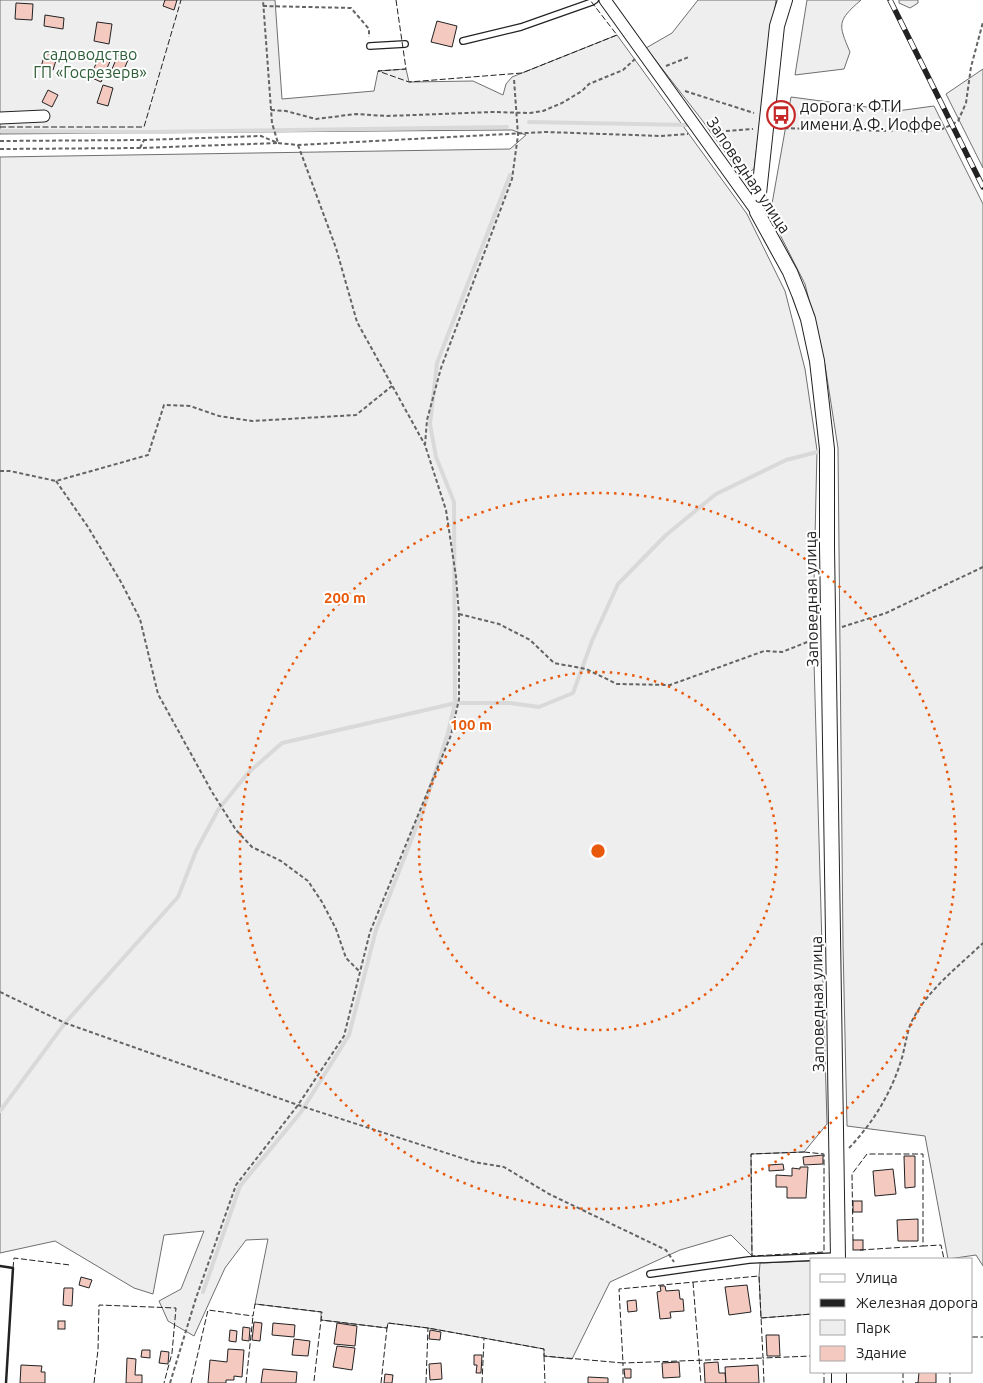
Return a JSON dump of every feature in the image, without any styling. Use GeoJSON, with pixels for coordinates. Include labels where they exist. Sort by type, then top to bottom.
{"type":"FeatureCollection","features":[{"type":"Feature","properties":{"kind":"street","name":"Заповедная улица"},"geometry":{"type":"LineString","coordinates":[[604,0],[757,212],[790,272],[799,294],[808,318],[817,361],[827,449],[838,1258]]}},
{"type":"Feature","properties":{"kind":"street"},"geometry":{"type":"LineString","coordinates":[[757,212],[777,26],[786,0]]}},
{"type":"Feature","properties":{"kind":"street"},"geometry":{"type":"LineString","coordinates":[[0,118],[44,116]]}},
{"type":"Feature","properties":{"kind":"lane"},"geometry":{"type":"LineString","coordinates":[[463,41],[521,27],[595,0]]}},
{"type":"Feature","properties":{"kind":"lane"},"geometry":{"type":"LineString","coordinates":[[370,46],[406,44]]}},
{"type":"Feature","properties":{"kind":"lane"},"geometry":{"type":"LineString","coordinates":[[650,1274],[749,1260],[810,1259]]}},
{"type":"Feature","properties":{"kind":"path"},"geometry":{"type":"LineString","coordinates":[[263,0],[272,123],[278,143]]}},
{"type":"Feature","properties":{"kind":"path"},"geometry":{"type":"LineString","coordinates":[[263,6],[351,8],[369,29],[370,46]]}},
{"type":"Feature","properties":{"kind":"path"},"geometry":{"type":"LineString","coordinates":[[0,149],[140,148],[278,143],[298,145],[518,135],[546,132],[661,136],[700,134],[768,122],[888,131],[940,130],[958,121],[966,103],[971,67],[983,22]]}},
{"type":"Feature","properties":{"kind":"path"},"geometry":{"type":"LineString","coordinates":[[271,110],[286,111],[316,119],[356,114],[387,116],[516,111],[530,113],[543,111],[562,103],[582,91],[589,84],[623,70],[642,53]]}},
{"type":"Feature","properties":{"kind":"path"},"geometry":{"type":"LineString","coordinates":[[654,70],[689,57]]}},
{"type":"Feature","properties":{"kind":"path"},"geometry":{"type":"LineString","coordinates":[[425,445],[427,420],[441,368],[512,179],[518,135],[514,79]]}},
{"type":"Feature","properties":{"kind":"path"},"geometry":{"type":"LineString","coordinates":[[664,84],[768,122]]}},
{"type":"Feature","properties":{"kind":"path"},"geometry":{"type":"LineString","coordinates":[[0,141],[144,140],[260,136],[278,143]]}},
{"type":"Feature","properties":{"kind":"path"},"geometry":{"type":"LineString","coordinates":[[140,148],[144,140]]}},
{"type":"Feature","properties":{"kind":"path"},"geometry":{"type":"LineString","coordinates":[[170,1383],[196,1298],[236,1185],[298,1105],[344,1036],[370,932],[451,736],[459,699],[459,614],[456,577],[446,510],[425,445],[357,322],[336,248],[298,145]]}},
{"type":"Feature","properties":{"kind":"path"},"geometry":{"type":"LineString","coordinates":[[0,471],[10,471],[56,481],[148,455],[164,405],[190,406],[220,416],[252,421],[356,415],[392,386]]}},
{"type":"Feature","properties":{"kind":"path"},"geometry":{"type":"LineString","coordinates":[[56,481],[88,527],[121,582],[140,619],[158,694],[217,800],[236,830],[252,847],[281,862],[308,881],[322,902],[336,929],[346,958],[359,971]]}},
{"type":"Feature","properties":{"kind":"path"},"geometry":{"type":"LineString","coordinates":[[459,614],[499,624],[530,640],[554,663],[586,670],[617,684],[670,685],[764,651],[782,652],[798,647],[829,632],[886,612],[983,567]]}},
{"type":"Feature","properties":{"kind":"path"},"geometry":{"type":"LineString","coordinates":[[838,1159],[864,1133],[890,1091],[901,1063],[911,1023],[928,996],[983,943]]}},
{"type":"Feature","properties":{"kind":"path"},"geometry":{"type":"LineString","coordinates":[[0,992],[64,1023],[298,1105],[474,1162],[504,1167],[549,1194],[666,1250],[680,1270]]}},
{"type":"Feature","properties":{"kind":"green space","name":"садоводство ГП «Госрезерв»"},"geometry":{"type":"Polygon","coordinates":[[[0,0],[275,0],[282,99],[374,91],[378,71],[406,69],[409,82],[473,81],[503,95],[506,84],[512,77],[617,35],[747,214],[785,291],[805,369],[817,450],[813,626],[827,1124],[804,1152],[751,1154],[752,1256],[731,1235],[680,1250],[610,1282],[572,1359],[544,1356],[544,1349],[428,1328],[388,1323],[387,1328],[321,1320],[321,1312],[255,1304],[268,1239],[246,1240],[225,1268],[194,1336],[168,1321],[159,1301],[181,1289],[204,1231],[164,1235],[153,1294],[134,1288],[55,1241],[0,1253],[0,157],[510,149],[526,135],[512,130],[0,134],[0,0]]]}},
{"type":"Feature","properties":{"kind":"green space"},"geometry":{"type":"Polygon","coordinates":[[[698,0],[776,0],[754,169],[742,176],[702,120],[646,48],[672,33],[698,0]]]}},
{"type":"Feature","properties":{"kind":"green space"},"geometry":{"type":"Polygon","coordinates":[[[807,0],[861,0],[847,13],[842,23],[843,35],[850,52],[844,69],[795,75],[807,0]]]}},
{"type":"Feature","properties":{"kind":"green space"},"geometry":{"type":"Polygon","coordinates":[[[899,0],[918,0],[918,3],[910,8],[899,3],[899,0]]]}},
{"type":"Feature","properties":{"kind":"green space"},"geometry":{"type":"Polygon","coordinates":[[[983,69],[983,168],[946,94],[983,69]]]}},
{"type":"Feature","properties":{"kind":"green space"},"geometry":{"type":"Polygon","coordinates":[[[791,97],[897,111],[934,106],[983,204],[983,1266],[976,1255],[948,1258],[925,1136],[847,1126],[843,945],[838,448],[825,365],[805,284],[770,215],[791,97]]]}},
{"type":"Feature","properties":{"kind":"green space"},"geometry":{"type":"Polygon","coordinates":[[[810,1261],[810,1314],[761,1318],[760,1263],[810,1261]]]}},
{"type":"Feature","properties":{"kind":"building"},"geometry":{"type":"Polygon","coordinates":[[[165,0],[177,0],[174,10],[163,6],[165,0]]]}},
{"type":"Feature","properties":{"kind":"building"},"geometry":{"type":"Polygon","coordinates":[[[16,3],[33,4],[32,20],[15,19],[16,3]]]}},
{"type":"Feature","properties":{"kind":"building"},"geometry":{"type":"Polygon","coordinates":[[[45,15],[64,18],[63,29],[44,26],[45,15]]]}},
{"type":"Feature","properties":{"kind":"building"},"geometry":{"type":"Polygon","coordinates":[[[437,21],[457,26],[452,47],[431,42],[437,21]]]}},
{"type":"Feature","properties":{"kind":"building"},"geometry":{"type":"Polygon","coordinates":[[[97,22],[112,24],[109,44],[94,41],[97,22]]]}},
{"type":"Feature","properties":{"kind":"building"},"geometry":{"type":"Polygon","coordinates":[[[45,53],[57,57],[53,70],[41,67],[45,53]]]}},
{"type":"Feature","properties":{"kind":"building"},"geometry":{"type":"Polygon","coordinates":[[[100,55],[111,59],[101,82],[90,77],[100,55]]]}},
{"type":"Feature","properties":{"kind":"building"},"geometry":{"type":"Polygon","coordinates":[[[118,55],[128,60],[122,74],[112,69],[118,55]]]}},
{"type":"Feature","properties":{"kind":"building"},"geometry":{"type":"Polygon","coordinates":[[[103,85],[113,88],[108,106],[97,103],[103,85]]]}},
{"type":"Feature","properties":{"kind":"building"},"geometry":{"type":"Polygon","coordinates":[[[48,90],[58,95],[52,107],[42,102],[48,90]]]}},
{"type":"Feature","properties":{"kind":"building"},"geometry":{"type":"Polygon","coordinates":[[[823,1155],[823,1164],[804,1165],[803,1157],[823,1155]]]}},
{"type":"Feature","properties":{"kind":"building"},"geometry":{"type":"Polygon","coordinates":[[[904,1156],[915,1156],[915,1187],[905,1188],[904,1156]]]}},
{"type":"Feature","properties":{"kind":"building"},"geometry":{"type":"Polygon","coordinates":[[[783,1164],[784,1170],[769,1171],[769,1165],[783,1164]]]}},
{"type":"Feature","properties":{"kind":"building"},"geometry":{"type":"Polygon","coordinates":[[[800,1167],[808,1167],[806,1198],[787,1198],[787,1187],[776,1187],[776,1175],[792,1176],[792,1168],[800,1169],[800,1167]]]}},
{"type":"Feature","properties":{"kind":"building"},"geometry":{"type":"Polygon","coordinates":[[[893,1169],[896,1194],[875,1196],[873,1171],[893,1169]]]}},
{"type":"Feature","properties":{"kind":"building"},"geometry":{"type":"Polygon","coordinates":[[[853,1201],[862,1201],[862,1212],[853,1212],[853,1201]]]}},
{"type":"Feature","properties":{"kind":"building"},"geometry":{"type":"Polygon","coordinates":[[[918,1219],[918,1241],[898,1241],[897,1220],[918,1219]]]}},
{"type":"Feature","properties":{"kind":"building"},"geometry":{"type":"Polygon","coordinates":[[[853,1240],[863,1240],[863,1250],[853,1250],[853,1240]]]}},
{"type":"Feature","properties":{"kind":"building"},"geometry":{"type":"Polygon","coordinates":[[[81,1277],[92,1280],[89,1288],[79,1285],[81,1277]]]}},
{"type":"Feature","properties":{"kind":"building"},"geometry":{"type":"Polygon","coordinates":[[[747,1285],[751,1312],[729,1315],[725,1287],[747,1285]]]}},
{"type":"Feature","properties":{"kind":"building"},"geometry":{"type":"Polygon","coordinates":[[[660,1286],[665,1286],[666,1291],[679,1290],[680,1299],[683,1299],[684,1311],[670,1312],[671,1318],[660,1319],[657,1292],[661,1291],[660,1286]]]}},
{"type":"Feature","properties":{"kind":"building"},"geometry":{"type":"Polygon","coordinates":[[[64,1288],[73,1288],[72,1306],[63,1305],[64,1288]]]}},
{"type":"Feature","properties":{"kind":"building"},"geometry":{"type":"Polygon","coordinates":[[[636,1300],[637,1311],[628,1312],[627,1301],[636,1300]]]}},
{"type":"Feature","properties":{"kind":"building"},"geometry":{"type":"Polygon","coordinates":[[[58,1321],[65,1321],[65,1329],[58,1329],[58,1321]]]}},
{"type":"Feature","properties":{"kind":"building"},"geometry":{"type":"Polygon","coordinates":[[[254,1322],[262,1323],[260,1341],[252,1340],[254,1322]]]}},
{"type":"Feature","properties":{"kind":"building"},"geometry":{"type":"Polygon","coordinates":[[[273,1323],[295,1325],[294,1337],[272,1335],[273,1323]]]}},
{"type":"Feature","properties":{"kind":"building"},"geometry":{"type":"Polygon","coordinates":[[[337,1323],[357,1326],[355,1346],[334,1344],[337,1323]]]}},
{"type":"Feature","properties":{"kind":"building"},"geometry":{"type":"Polygon","coordinates":[[[243,1327],[250,1328],[249,1341],[242,1340],[243,1327]]]}},
{"type":"Feature","properties":{"kind":"building"},"geometry":{"type":"Polygon","coordinates":[[[230,1330],[237,1331],[236,1342],[229,1341],[230,1330]]]}},
{"type":"Feature","properties":{"kind":"building"},"geometry":{"type":"Polygon","coordinates":[[[430,1330],[441,1332],[440,1340],[429,1339],[430,1330]]]}},
{"type":"Feature","properties":{"kind":"building"},"geometry":{"type":"Polygon","coordinates":[[[766,1335],[779,1335],[780,1356],[767,1356],[766,1335]]]}},
{"type":"Feature","properties":{"kind":"building"},"geometry":{"type":"Polygon","coordinates":[[[294,1339],[310,1341],[308,1356],[292,1355],[294,1339]]]}},
{"type":"Feature","properties":{"kind":"building"},"geometry":{"type":"Polygon","coordinates":[[[337,1346],[355,1348],[352,1370],[333,1367],[337,1346]]]}},
{"type":"Feature","properties":{"kind":"building"},"geometry":{"type":"Polygon","coordinates":[[[228,1349],[244,1350],[242,1377],[234,1376],[234,1380],[226,1380],[226,1383],[208,1383],[210,1360],[227,1362],[228,1349]]]}},
{"type":"Feature","properties":{"kind":"building"},"geometry":{"type":"Polygon","coordinates":[[[142,1350],[150,1350],[150,1358],[141,1357],[142,1350]]]}},
{"type":"Feature","properties":{"kind":"building"},"geometry":{"type":"Polygon","coordinates":[[[161,1351],[169,1352],[168,1364],[159,1363],[161,1351]]]}},
{"type":"Feature","properties":{"kind":"building"},"geometry":{"type":"Polygon","coordinates":[[[474,1355],[482,1355],[481,1373],[476,1373],[477,1365],[474,1365],[474,1355]]]}},
{"type":"Feature","properties":{"kind":"building"},"geometry":{"type":"Polygon","coordinates":[[[127,1358],[136,1359],[135,1375],[142,1375],[142,1383],[126,1383],[127,1358]]]}},
{"type":"Feature","properties":{"kind":"building"},"geometry":{"type":"Polygon","coordinates":[[[679,1362],[680,1377],[663,1378],[662,1363],[679,1362]]]}},
{"type":"Feature","properties":{"kind":"building"},"geometry":{"type":"Polygon","coordinates":[[[718,1362],[719,1373],[725,1373],[726,1383],[705,1383],[704,1363],[718,1362]]]}},
{"type":"Feature","properties":{"kind":"building"},"geometry":{"type":"Polygon","coordinates":[[[441,1363],[442,1379],[430,1380],[429,1364],[441,1363]]]}},
{"type":"Feature","properties":{"kind":"building"},"geometry":{"type":"Polygon","coordinates":[[[21,1365],[42,1366],[41,1372],[45,1372],[45,1383],[20,1383],[21,1365]]]}},
{"type":"Feature","properties":{"kind":"building"},"geometry":{"type":"Polygon","coordinates":[[[758,1365],[759,1383],[726,1383],[725,1367],[758,1365]]]}},
{"type":"Feature","properties":{"kind":"building"},"geometry":{"type":"Polygon","coordinates":[[[263,1369],[297,1372],[296,1383],[261,1383],[263,1369]]]}},
{"type":"Feature","properties":{"kind":"building"},"geometry":{"type":"Polygon","coordinates":[[[624,1369],[631,1369],[631,1378],[625,1378],[624,1369]]]}},
{"type":"Feature","properties":{"kind":"building"},"geometry":{"type":"Polygon","coordinates":[[[919,1373],[936,1373],[936,1383],[918,1383],[919,1373]]]}},
{"type":"Feature","properties":{"kind":"building"},"geometry":{"type":"Polygon","coordinates":[[[385,1374],[393,1375],[392,1383],[384,1383],[385,1374]]]}},
{"type":"Feature","properties":{"kind":"building"},"geometry":{"type":"Polygon","coordinates":[[[588,1377],[608,1378],[608,1383],[588,1383],[588,1377]]]}},
{"type":"Feature","properties":{"kind":"waterway"},"geometry":{"type":"LineString","coordinates":[[529,122],[690,125]]}},
{"type":"Feature","properties":{"kind":"waterway"},"geometry":{"type":"LineString","coordinates":[[0,131],[146,132],[507,127]]}},
{"type":"Feature","properties":{"kind":"waterway"},"geometry":{"type":"LineString","coordinates":[[203,1292],[240,1186],[301,1112],[349,1035],[376,930],[423,810],[448,733],[455,703],[454,502],[436,457],[430,424],[437,363],[510,175]]}},
{"type":"Feature","properties":{"kind":"waterway"},"geometry":{"type":"LineString","coordinates":[[461,703],[510,703],[539,707],[573,693],[592,641],[618,584],[666,535],[716,494],[786,460],[825,450]]}},
{"type":"Feature","properties":{"kind":"waterway"},"geometry":{"type":"LineString","coordinates":[[0,1111],[65,1023],[178,897],[196,851],[218,810],[248,773],[282,743],[456,703]]}},
{"type":"Feature","properties":{"kind":"railway"},"geometry":{"type":"LineString","coordinates":[[890,0],[983,187]]}},
{"type":"Feature","properties":{"kind":"fence"},"geometry":{"type":"LineString","coordinates":[[0,127],[144,127],[181,0]]}},
{"type":"Feature","properties":{"kind":"fence"},"geometry":{"type":"LineString","coordinates":[[396,0],[406,69],[378,71],[409,82],[522,73],[617,35],[590,0]]}},
{"type":"Feature","properties":{"kind":"fence"},"geometry":{"type":"LineString","coordinates":[[804,1152],[824,1154],[824,1252],[752,1256],[751,1154],[804,1152]]}},
{"type":"Feature","properties":{"kind":"fence"},"geometry":{"type":"LineString","coordinates":[[853,1240],[852,1174],[867,1154],[923,1154],[923,1246],[941,1245],[944,1258]]}},
{"type":"Feature","properties":{"kind":"fence"},"geometry":{"type":"LineString","coordinates":[[860,1250],[923,1246]]}},
{"type":"Feature","properties":{"kind":"fence"},"geometry":{"type":"LineString","coordinates":[[13,1268],[14,1258],[70,1265]]}},
{"type":"Feature","properties":{"kind":"fence"},"geometry":{"type":"LineString","coordinates":[[191,1383],[208,1310],[253,1316],[255,1304],[322,1312],[321,1320],[387,1328],[388,1323],[428,1328],[544,1349],[544,1356],[623,1363],[619,1289],[759,1276],[763,1358],[810,1356]]}},
{"type":"Feature","properties":{"kind":"fence"},"geometry":{"type":"LineString","coordinates":[[693,1282],[701,1383]]}},
{"type":"Feature","properties":{"kind":"fence"},"geometry":{"type":"LineString","coordinates":[[94,1383],[98,1350],[99,1305],[176,1308],[172,1353],[164,1383]]}},
{"type":"Feature","properties":{"kind":"fence"},"geometry":{"type":"LineString","coordinates":[[761,1318],[810,1314]]}},
{"type":"Feature","properties":{"kind":"fence"},"geometry":{"type":"LineString","coordinates":[[246,1383],[253,1316]]}},
{"type":"Feature","properties":{"kind":"fence"},"geometry":{"type":"LineString","coordinates":[[314,1381],[321,1320]]}},
{"type":"Feature","properties":{"kind":"fence"},"geometry":{"type":"LineString","coordinates":[[381,1383],[387,1328]]}},
{"type":"Feature","properties":{"kind":"fence"},"geometry":{"type":"LineString","coordinates":[[426,1383],[428,1328]]}},
{"type":"Feature","properties":{"kind":"fence"},"geometry":{"type":"LineString","coordinates":[[973,1337],[983,1337]]}},
{"type":"Feature","properties":{"kind":"fence"},"geometry":{"type":"LineString","coordinates":[[482,1383],[484,1339]]}},
{"type":"Feature","properties":{"kind":"fence"},"geometry":{"type":"LineString","coordinates":[[544,1356],[545,1383]]}},
{"type":"Feature","properties":{"kind":"fence"},"geometry":{"type":"LineString","coordinates":[[623,1383],[623,1363],[763,1358],[764,1383]]}},
{"type":"Feature","properties":{"kind":"fence"},"geometry":{"type":"LineString","coordinates":[[824,1373],[824,1383]]}},
{"type":"Feature","properties":{"kind":"fence"},"geometry":{"type":"LineString","coordinates":[[903,1373],[903,1383]]}},
{"type":"Feature","properties":{"kind":"fence"},"geometry":{"type":"LineString","coordinates":[[950,1373],[950,1383]]}},
{"type":"Feature","properties":{"kind":"wall"},"geometry":{"type":"LineString","coordinates":[[0,1266],[13,1268],[6,1383]]}},
{"type":"Feature","properties":{"kind":"place","name":"дорога к ФТИ имени А.Ф. Иоффе"},"geometry":{"type":"Point","coordinates":[781,115]}}]}
